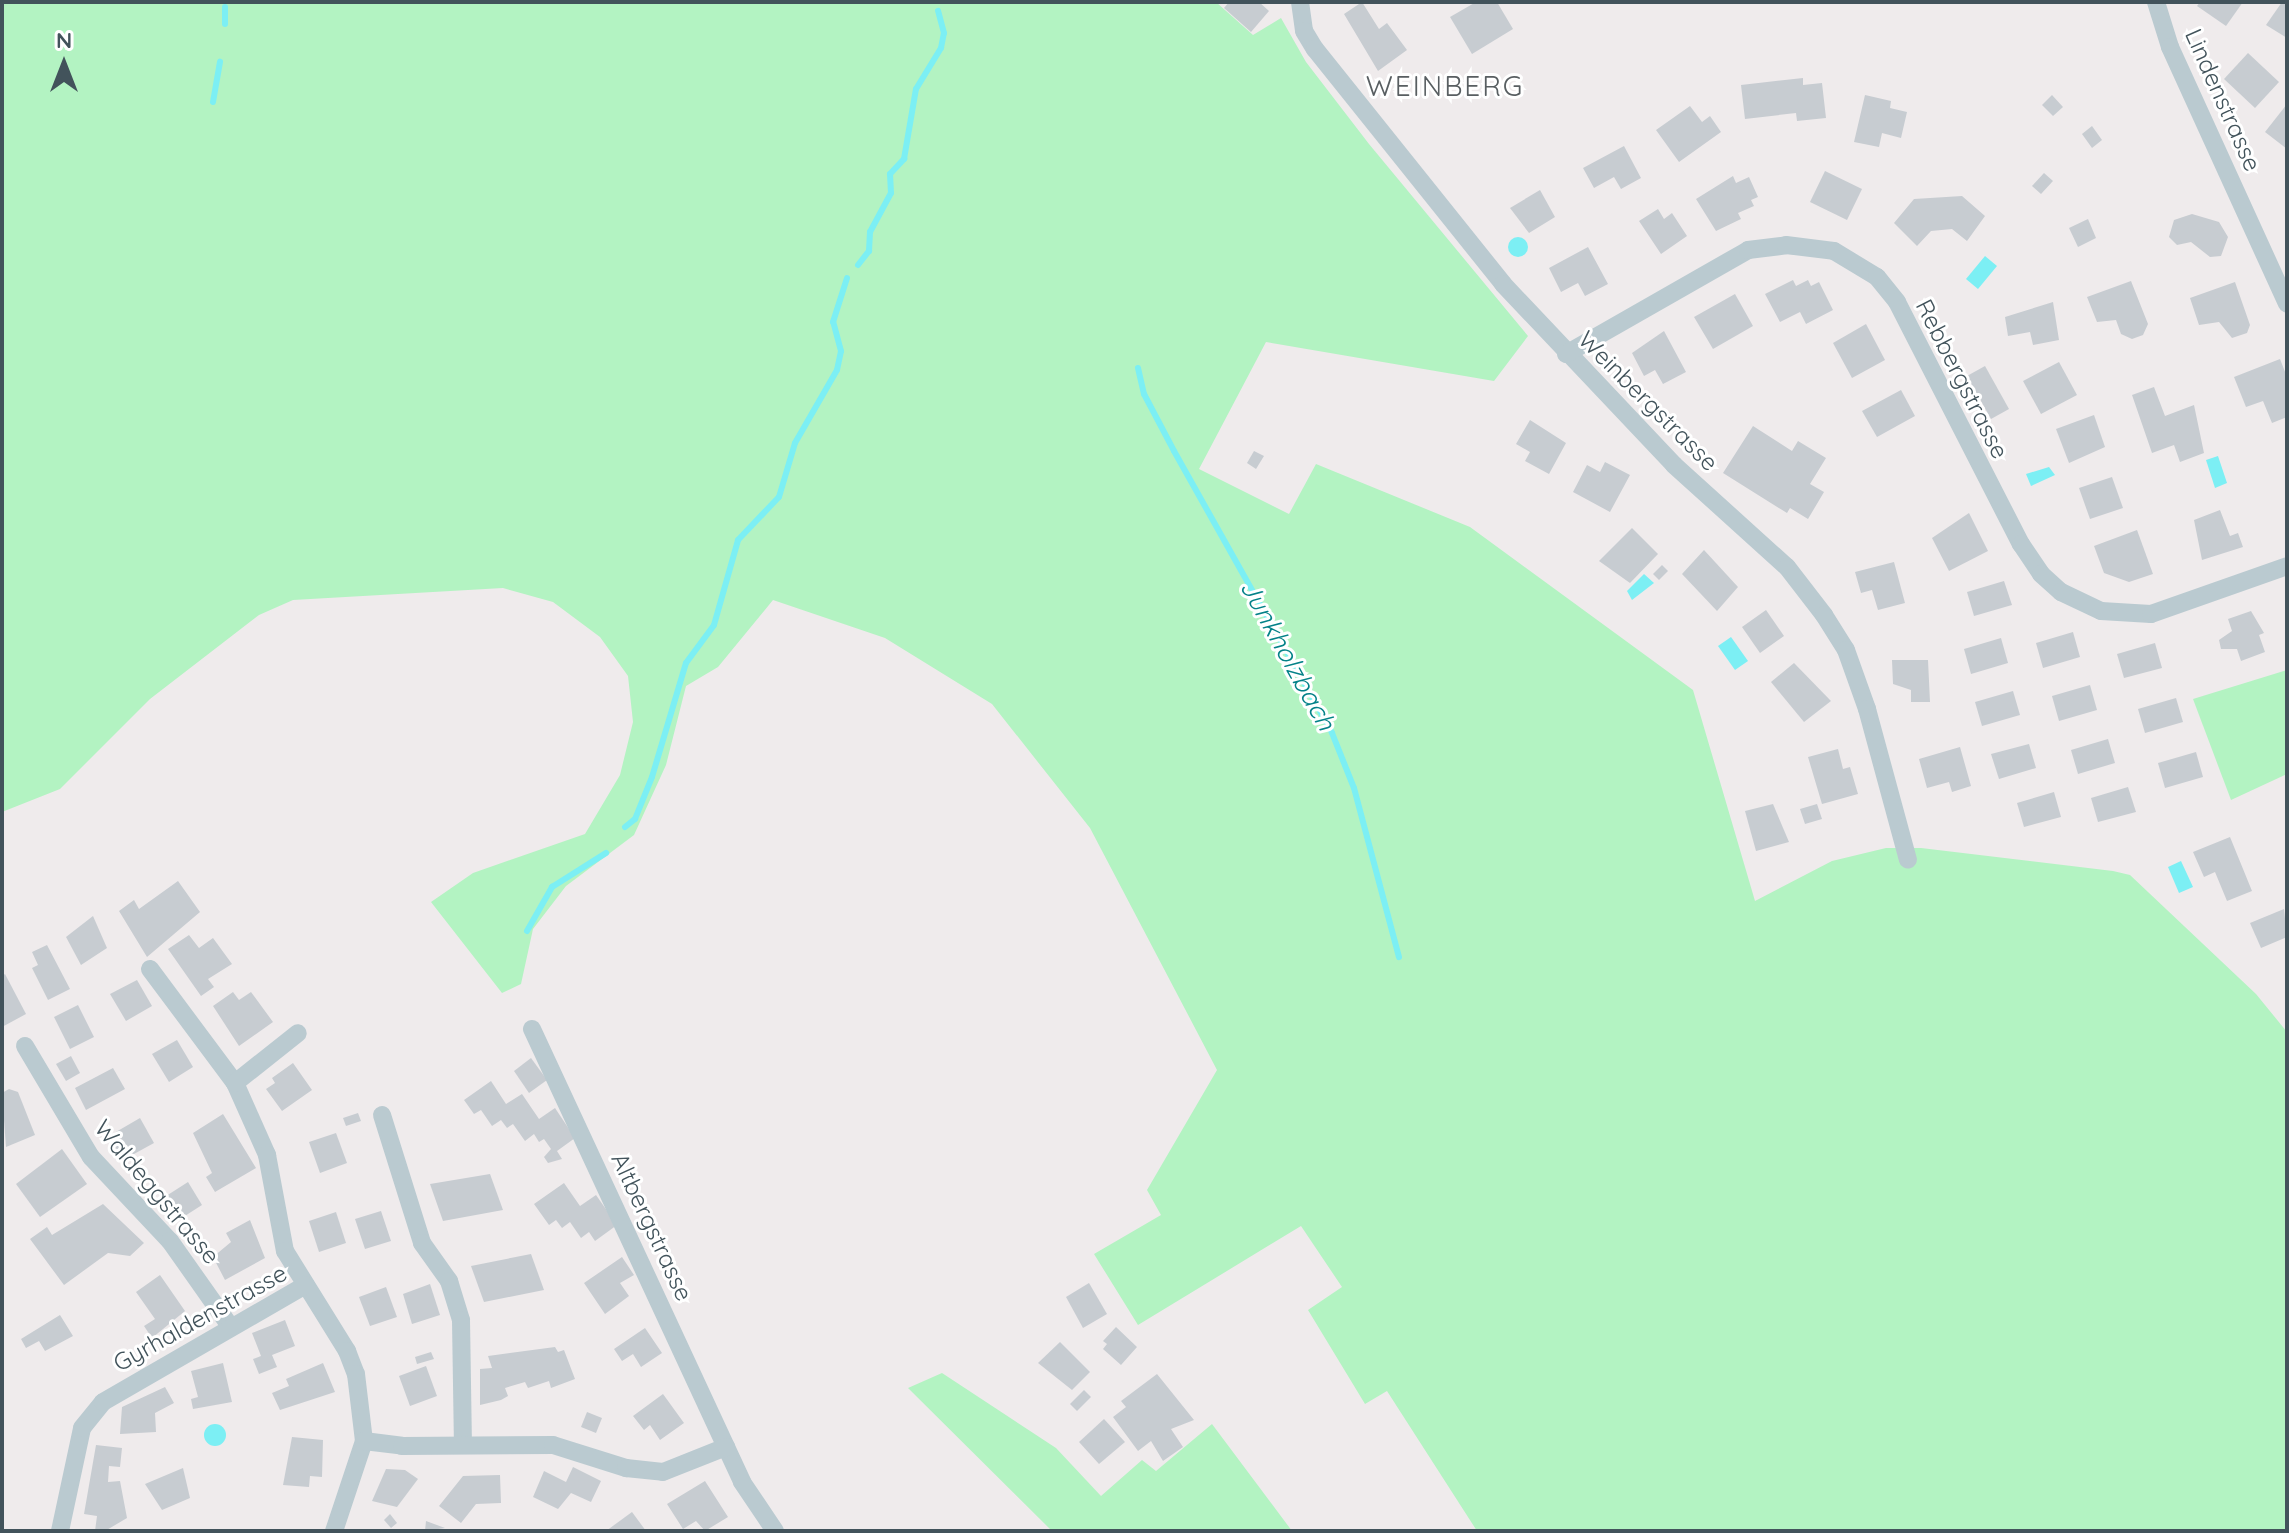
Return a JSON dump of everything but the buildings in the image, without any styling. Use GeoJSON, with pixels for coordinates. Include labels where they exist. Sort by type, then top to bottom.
{"type":"FeatureCollection","features":[{"type":"Feature","properties":{"kind":"street","name":"Weinbergstrasse"},"geometry":{"type":"LineString","coordinates":[[1300,2],[1304,31],[1359,109],[1566,354],[1674,465],[1787,567],[1824,615],[1846,650],[1867,709],[1908,860]]}},
{"type":"Feature","properties":{"kind":"street","name":"Lindenstrasse"},"geometry":{"type":"LineString","coordinates":[[2156,2],[2170,47],[2279,264],[2287,304]]}},
{"type":"Feature","properties":{"kind":"street","name":"Rebbergstrasse"},"geometry":{"type":"LineString","coordinates":[[1566,354],[1748,250],[1786,245],[1834,251],[1877,277],[1897,302],[2021,544],[2041,574],[2061,592],[2101,611],[2151,614],[2287,566]]}},
{"type":"Feature","properties":{"kind":"street"},"geometry":{"type":"LineString","coordinates":[[150,969],[235,1083],[267,1155],[280,1240],[306,1285]]}},
{"type":"Feature","properties":{"kind":"street","name":"Altbergstrasse"},"geometry":{"type":"LineString","coordinates":[[532,1029],[726,1447],[775,1531]]}},
{"type":"Feature","properties":{"kind":"street"},"geometry":{"type":"LineString","coordinates":[[235,1083],[298,1033]]}},
{"type":"Feature","properties":{"kind":"street","name":"Waldeggstrasse"},"geometry":{"type":"LineString","coordinates":[[25,1046],[91,1157],[170,1241],[230,1326]]}},
{"type":"Feature","properties":{"kind":"street"},"geometry":{"type":"LineString","coordinates":[[382,1115],[422,1243],[449,1281],[461,1320],[463,1444]]}},
{"type":"Feature","properties":{"kind":"street","name":"Gyrhaldenstrasse"},"geometry":{"type":"LineString","coordinates":[[60,1531],[74,1455],[91,1414],[136,1379],[306,1285],[356,1374],[364,1441]]}},
{"type":"Feature","properties":{"kind":"street"},"geometry":{"type":"LineString","coordinates":[[334,1531],[364,1441],[402,1446],[553,1445],[644,1472],[663,1472],[726,1447]]}},
{"type":"Feature","properties":{"kind":"green space"},"geometry":{"type":"Polygon","coordinates":[[[2,2],[1216,2],[1253,35],[1281,18],[1306,62],[1369,144],[1528,336],[1494,381],[1266,342],[1199,469],[1289,514],[1316,464],[1470,527],[1693,690],[1755,901],[1832,861],[1886,848],[1921,848],[2113,871],[2130,875],[2256,994],[2287,1032],[2287,1531],[1477,1531],[1387,1391],[1365,1404],[1308,1310],[1342,1287],[1301,1226],[1138,1325],[1094,1254],[1161,1215],[1147,1190],[1217,1070],[1090,828],[992,704],[885,638],[773,600],[718,667],[686,686],[666,765],[634,835],[566,886],[533,929],[521,984],[502,993],[431,902],[473,873],[585,834],[620,775],[633,722],[628,676],[600,637],[553,602],[503,588],[293,600],[259,615],[150,699],[60,789],[2,812],[2,2]]]}},
{"type":"Feature","properties":{"kind":"green space"},"geometry":{"type":"Polygon","coordinates":[[[2287,670],[2287,774],[2231,800],[2193,699],[2287,670]]]}},
{"type":"Feature","properties":{"kind":"green space"},"geometry":{"type":"Polygon","coordinates":[[[942,1373],[1056,1448],[1101,1496],[1142,1460],[1156,1471],[1212,1424],[1292,1531],[1052,1531],[908,1388],[942,1373]]]}},
{"type":"Feature","properties":{"kind":"water"},"geometry":{"type":"Polygon","coordinates":[[[1518,237],[1525,240],[1528,247],[1525,254],[1518,257],[1511,254],[1508,247],[1511,240],[1518,237]]]}},
{"type":"Feature","properties":{"kind":"water"},"geometry":{"type":"Polygon","coordinates":[[[1985,256],[1997,266],[1978,289],[1966,279],[1985,256]]]}},
{"type":"Feature","properties":{"kind":"water"},"geometry":{"type":"Polygon","coordinates":[[[2218,456],[2227,483],[2215,488],[2206,460],[2218,456]]]}},
{"type":"Feature","properties":{"kind":"water"},"geometry":{"type":"Polygon","coordinates":[[[2049,467],[2055,475],[2031,486],[2026,474],[2049,467]]]}},
{"type":"Feature","properties":{"kind":"water"},"geometry":{"type":"Polygon","coordinates":[[[1644,574],[1654,583],[1632,600],[1627,591],[1644,574]]]}},
{"type":"Feature","properties":{"kind":"water"},"geometry":{"type":"Polygon","coordinates":[[[1731,637],[1748,661],[1735,670],[1718,646],[1731,637]]]}},
{"type":"Feature","properties":{"kind":"water"},"geometry":{"type":"Polygon","coordinates":[[[2181,861],[2193,887],[2179,893],[2168,867],[2181,861]]]}},
{"type":"Feature","properties":{"kind":"water"},"geometry":{"type":"Polygon","coordinates":[[[215,1424],[223,1427],[226,1435],[223,1443],[215,1446],[207,1443],[204,1435],[207,1427],[215,1424]]]}},
{"type":"Feature","properties":{"kind":"waterway"},"geometry":{"type":"LineString","coordinates":[[225,7],[225,24]]}},
{"type":"Feature","properties":{"kind":"waterway"},"geometry":{"type":"LineString","coordinates":[[858,265],[869,251],[870,232],[891,193],[890,174],[904,159],[916,89],[941,48],[944,33],[938,11]]}},
{"type":"Feature","properties":{"kind":"waterway"},"geometry":{"type":"LineString","coordinates":[[213,102],[220,62]]}},
{"type":"Feature","properties":{"kind":"waterway"},"geometry":{"type":"LineString","coordinates":[[625,827],[635,819],[652,777],[686,663],[714,625],[738,540],[779,497],[795,443],[837,370],[841,351],[833,322],[847,278]]}},
{"type":"Feature","properties":{"kind":"waterway","name":"Junkholzbach"},"geometry":{"type":"LineString","coordinates":[[1138,368],[1144,394],[1174,451],[1332,733],[1354,788],[1399,957]]}},
{"type":"Feature","properties":{"kind":"waterway"},"geometry":{"type":"LineString","coordinates":[[527,931],[552,887],[606,853]]}},
{"type":"Feature","properties":{"kind":"district","name":"WEINBERG"},"geometry":{"type":"Point","coordinates":[1445,86]}}]}
